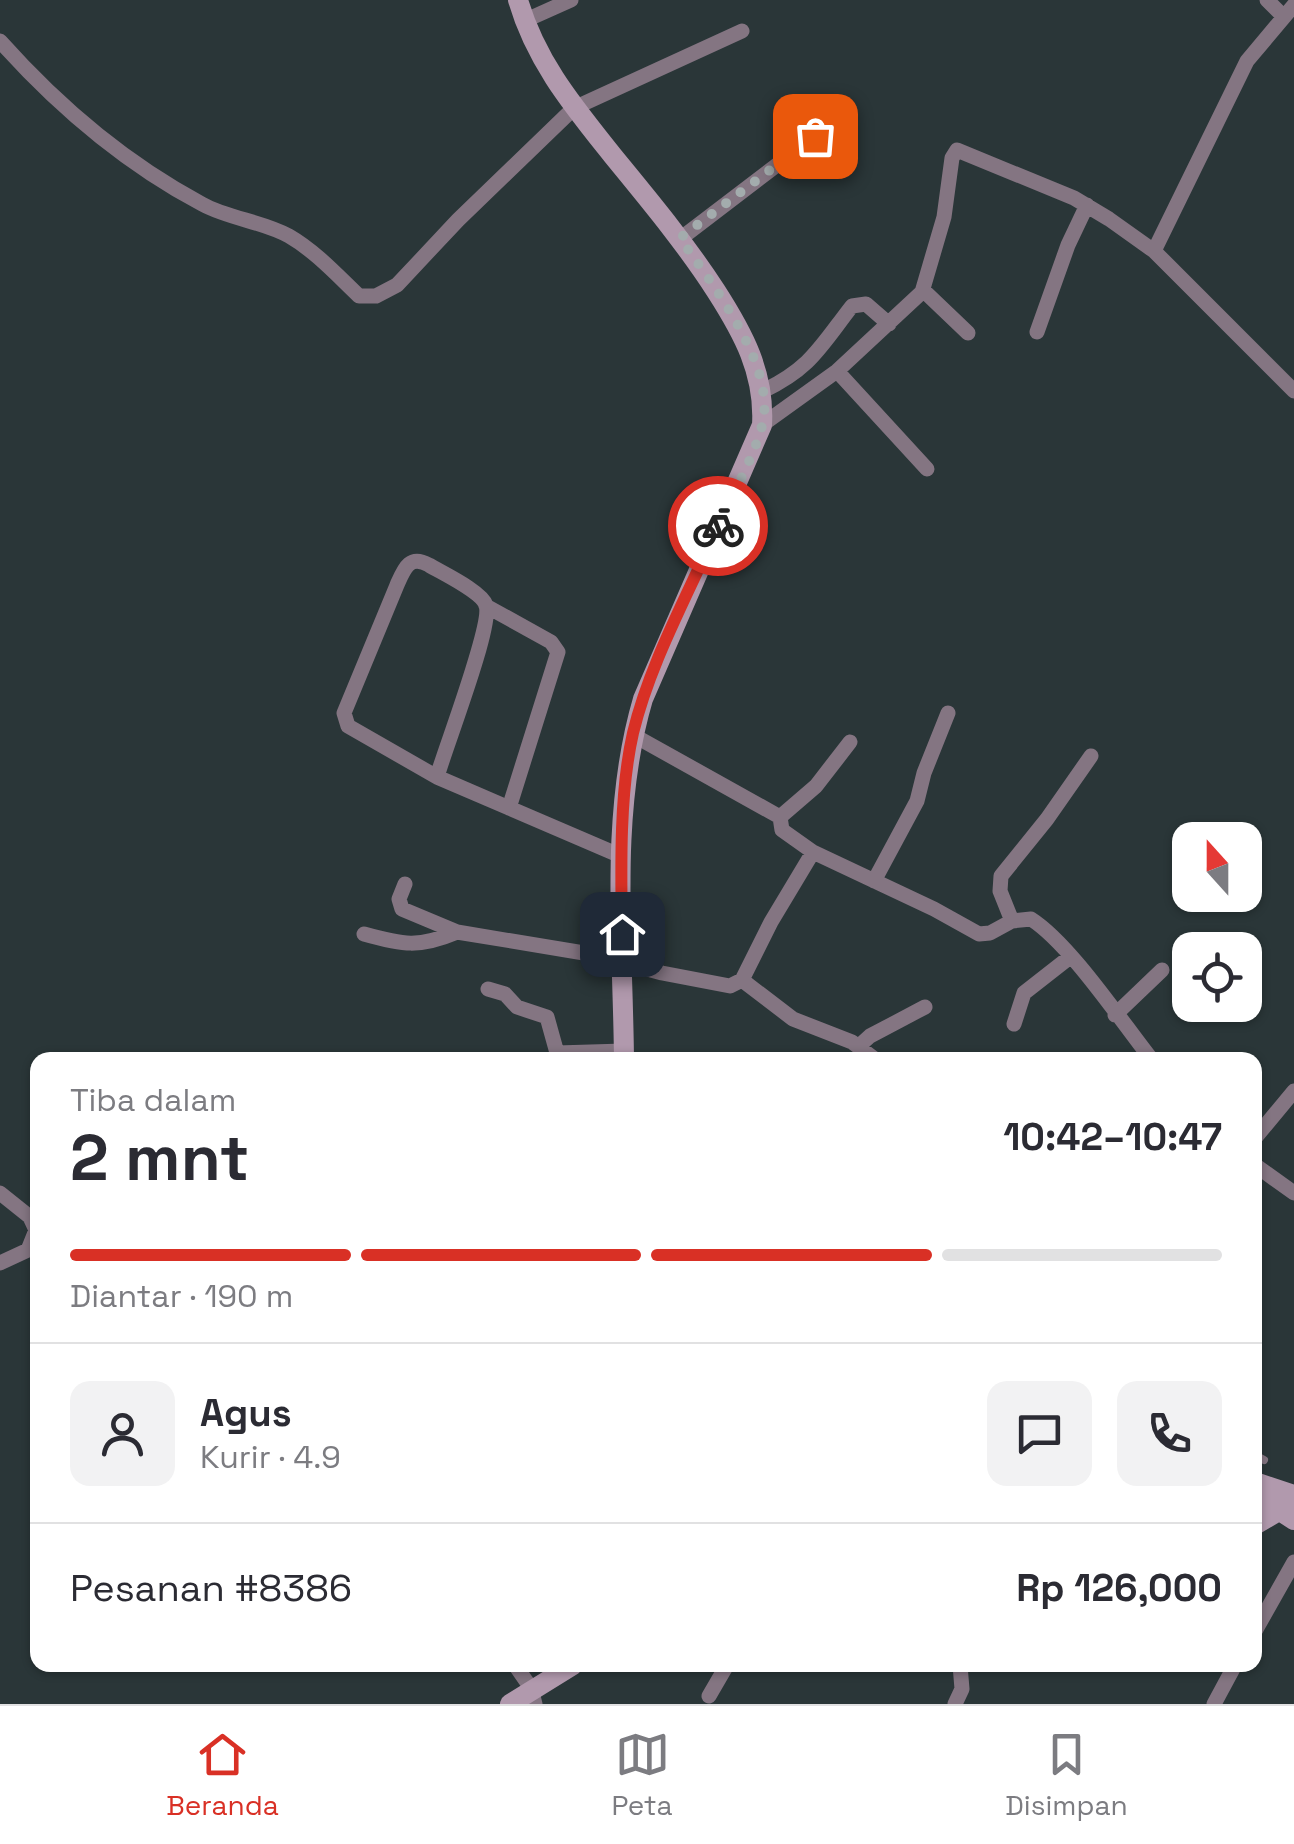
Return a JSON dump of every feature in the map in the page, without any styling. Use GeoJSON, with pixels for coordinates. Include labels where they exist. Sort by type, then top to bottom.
{"type":"FeatureCollection","features":[{"type":"Feature","properties":{"kind":"main road"},"geometry":{"type":"LineString","coordinates":[[522,10],[538,51],[574,108],[680,238],[745,340],[763,391],[762,426],[643,699],[633,734],[622,856],[624,1052]]}},
{"type":"Feature","properties":{"kind":"main road"},"geometry":{"type":"LineString","coordinates":[[1262,1487],[1290,1507]]}},
{"type":"Feature","properties":{"kind":"main road"},"geometry":{"type":"LineString","coordinates":[[1262,1497],[1290,1507]]}},
{"type":"Feature","properties":{"kind":"main road"},"geometry":{"type":"LineString","coordinates":[[1262,1521],[1290,1507]]}},
{"type":"Feature","properties":{"kind":"main road"},"geometry":{"type":"LineString","coordinates":[[510,1704],[533,1696],[564,1672]]}},
{"type":"Feature","properties":{"kind":"street"},"geometry":{"type":"LineString","coordinates":[[522,10],[571,0]]}},
{"type":"Feature","properties":{"kind":"street"},"geometry":{"type":"LineString","coordinates":[[1154,250],[1247,61],[1289,11],[1266,0]]}},
{"type":"Feature","properties":{"kind":"street"},"geometry":{"type":"LineString","coordinates":[[0,41],[37,83],[78,120],[154,175],[208,208],[290,236],[359,296],[368,298],[397,285],[574,108],[742,31]]}},
{"type":"Feature","properties":{"kind":"street"},"geometry":{"type":"LineString","coordinates":[[680,238],[815,136]]}},
{"type":"Feature","properties":{"kind":"street"},"geometry":{"type":"LineString","coordinates":[[762,426],[837,372],[923,290],[944,217],[952,158],[957,150],[1087,205],[1154,250],[1294,391]]}},
{"type":"Feature","properties":{"kind":"street"},"geometry":{"type":"LineString","coordinates":[[1037,332],[1068,245],[1087,205]]}},
{"type":"Feature","properties":{"kind":"street"},"geometry":{"type":"LineString","coordinates":[[923,290],[968,333]]}},
{"type":"Feature","properties":{"kind":"street"},"geometry":{"type":"LineString","coordinates":[[763,391],[797,374],[811,362],[852,306],[866,304],[889,324]]}},
{"type":"Feature","properties":{"kind":"street"},"geometry":{"type":"LineString","coordinates":[[837,372],[927,468]]}},
{"type":"Feature","properties":{"kind":"street"},"geometry":{"type":"LineString","coordinates":[[508,808],[558,652],[551,642],[486,606],[482,598],[422,561],[408,563],[344,713],[348,726],[438,777],[508,808],[622,856]]}},
{"type":"Feature","properties":{"kind":"street"},"geometry":{"type":"LineString","coordinates":[[438,777],[478,650],[486,606]]}},
{"type":"Feature","properties":{"kind":"street"},"geometry":{"type":"LineString","coordinates":[[874,882],[917,801],[948,713]]}},
{"type":"Feature","properties":{"kind":"street"},"geometry":{"type":"LineString","coordinates":[[633,734],[780,816]]}},
{"type":"Feature","properties":{"kind":"street"},"geometry":{"type":"LineString","coordinates":[[780,816],[828,773],[850,742]]}},
{"type":"Feature","properties":{"kind":"street"},"geometry":{"type":"LineString","coordinates":[[1012,920],[1000,891],[1001,876],[1048,819],[1090,756]]}},
{"type":"Feature","properties":{"kind":"street"},"geometry":{"type":"LineString","coordinates":[[780,816],[782,830],[812,852],[978,934],[990,934],[1012,920],[1024,918],[1042,926],[1146,1052]]}},
{"type":"Feature","properties":{"kind":"street"},"geometry":{"type":"LineString","coordinates":[[405,884],[399,898],[402,909],[457,932],[730,986],[742,980],[812,852]]}},
{"type":"Feature","properties":{"kind":"street"},"geometry":{"type":"LineString","coordinates":[[364,934],[414,945],[457,932]]}},
{"type":"Feature","properties":{"kind":"street"},"geometry":{"type":"LineString","coordinates":[[1014,1024],[1024,993],[1070,957]]}},
{"type":"Feature","properties":{"kind":"street"},"geometry":{"type":"LineString","coordinates":[[1116,1014],[1162,970]]}},
{"type":"Feature","properties":{"kind":"street"},"geometry":{"type":"LineString","coordinates":[[742,980],[793,1020],[866,1052]]}},
{"type":"Feature","properties":{"kind":"street"},"geometry":{"type":"LineString","coordinates":[[488,989],[505,994],[517,1007],[547,1017],[557,1052]]}},
{"type":"Feature","properties":{"kind":"street"},"geometry":{"type":"LineString","coordinates":[[858,1046],[926,1007]]}},
{"type":"Feature","properties":{"kind":"street"},"geometry":{"type":"LineString","coordinates":[[1262,1130],[1294,1091]]}},
{"type":"Feature","properties":{"kind":"street"},"geometry":{"type":"LineString","coordinates":[[1262,1170],[1294,1193]]}},
{"type":"Feature","properties":{"kind":"street"},"geometry":{"type":"LineString","coordinates":[[0,1193],[30,1216]]}},
{"type":"Feature","properties":{"kind":"street"},"geometry":{"type":"LineString","coordinates":[[0,1263],[28,1250],[30,1245]]}},
{"type":"Feature","properties":{"kind":"street"},"geometry":{"type":"LineString","coordinates":[[1262,1619],[1294,1562]]}},
{"type":"Feature","properties":{"kind":"street"},"geometry":{"type":"LineString","coordinates":[[519,1672],[533,1696]]}},
{"type":"Feature","properties":{"kind":"street"},"geometry":{"type":"LineString","coordinates":[[709,1696],[723,1672]]}},
{"type":"Feature","properties":{"kind":"street"},"geometry":{"type":"LineString","coordinates":[[955,1704],[962,1689],[961,1672]]}},
{"type":"Feature","properties":{"kind":"street"},"geometry":{"type":"LineString","coordinates":[[1214,1704],[1231,1672]]}},
{"type":"Feature","properties":{"kind":"way so far"},"geometry":{"type":"LineString","coordinates":[[718,526],[762,426],[763,391],[745,340],[680,238],[815,136]]}},
{"type":"Feature","properties":{"kind":"route"},"geometry":{"type":"LineString","coordinates":[[622,934],[622,856],[633,734],[643,699],[718,526]]}}]}
